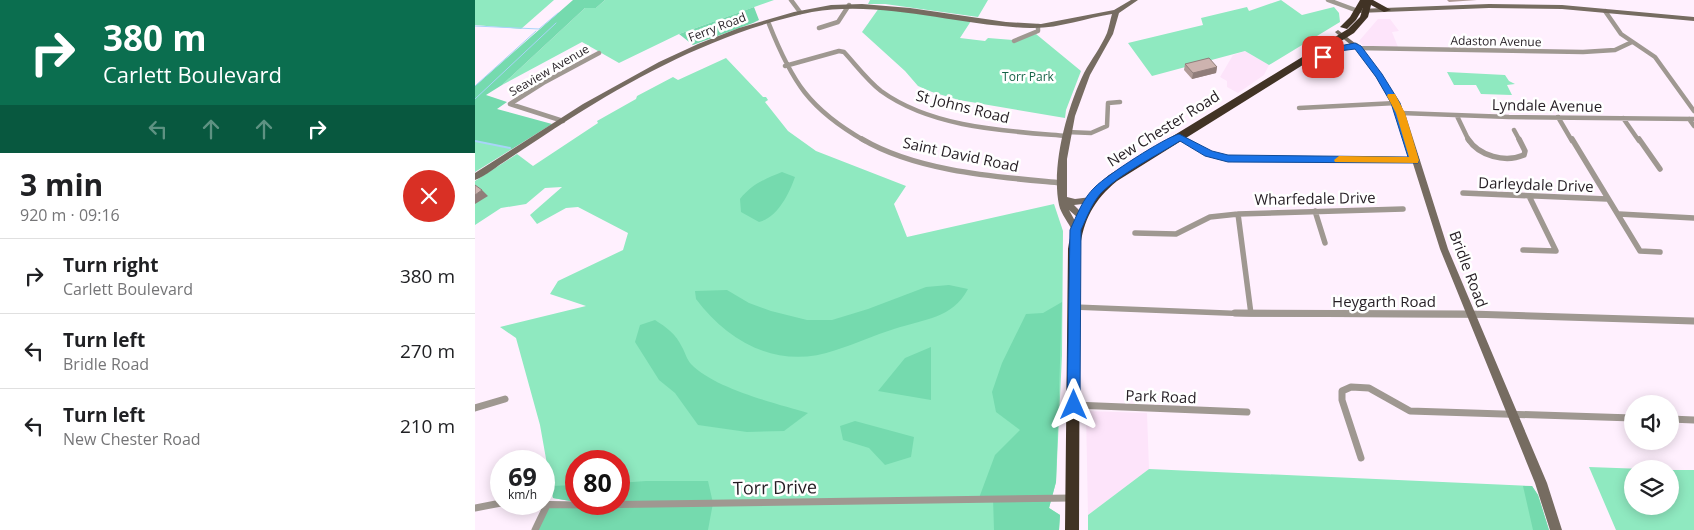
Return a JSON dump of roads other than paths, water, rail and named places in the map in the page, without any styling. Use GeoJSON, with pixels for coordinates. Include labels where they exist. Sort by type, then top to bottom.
{"type":"FeatureCollection","features":[{"type":"Feature","properties":{"kind":"highway"},"geometry":{"type":"LineString","coordinates":[[1363,11],[1366,0],[1387,10]]}},
{"type":"Feature","properties":{"kind":"highway","name":"New Chester Road"},"geometry":{"type":"LineString","coordinates":[[1072,530],[1076,230],[1081,216],[1098,190],[1113,178],[1358,25],[1363,11]]}},
{"type":"Feature","properties":{"kind":"street"},"geometry":{"type":"LineString","coordinates":[[791,0],[800,12]]}},
{"type":"Feature","properties":{"kind":"street"},"geometry":{"type":"LineString","coordinates":[[1076,230],[1063,205],[1061,182],[1067,134],[1087,70],[1108,36],[1116,12],[1135,0]]}},
{"type":"Feature","properties":{"kind":"street"},"geometry":{"type":"LineString","coordinates":[[1328,0],[1363,11],[1533,6],[1694,19]]}},
{"type":"Feature","properties":{"kind":"street"},"geometry":{"type":"LineString","coordinates":[[1419,0],[1419,8]]}},
{"type":"Feature","properties":{"kind":"street"},"geometry":{"type":"LineString","coordinates":[[823,29],[840,20],[849,6]]}},
{"type":"Feature","properties":{"kind":"street","name":"Ferry Road"},"geometry":{"type":"LineString","coordinates":[[475,177],[639,74],[692,48],[732,32],[800,12],[849,6],[899,8],[1039,26],[1116,12]]}},
{"type":"Feature","properties":{"kind":"street"},"geometry":{"type":"LineString","coordinates":[[1605,11],[1621,34],[1655,57],[1694,111]]}},
{"type":"Feature","properties":{"kind":"street","name":"Saint David Road"},"geometry":{"type":"LineString","coordinates":[[769,24],[785,66],[808,98],[825,116],[848,132],[882,148],[969,171],[1025,180],[1061,182]]}},
{"type":"Feature","properties":{"kind":"street"},"geometry":{"type":"LineString","coordinates":[[1014,41],[1038,31],[1039,26]]}},
{"type":"Feature","properties":{"kind":"street","name":"Bridle Road"},"geometry":{"type":"LineString","coordinates":[[1340,36],[1356,46],[1379,76],[1401,113],[1444,249],[1541,483],[1556,530]]}},
{"type":"Feature","properties":{"kind":"street","name":"Adaston Avenue"},"geometry":{"type":"LineString","coordinates":[[1356,46],[1583,52],[1615,50],[1632,42]]}},
{"type":"Feature","properties":{"kind":"street"},"geometry":{"type":"LineString","coordinates":[[1309,65],[1337,49],[1356,46]]}},
{"type":"Feature","properties":{"kind":"street","name":"St Johns Road"},"geometry":{"type":"LineString","coordinates":[[785,66],[839,50],[844,52],[881,90],[916,109],[1011,131],[1067,134]]}},
{"type":"Feature","properties":{"kind":"street","name":"Seaview Avenue"},"geometry":{"type":"LineString","coordinates":[[563,121],[510,104],[543,83],[599,53]]}},
{"type":"Feature","properties":{"kind":"street"},"geometry":{"type":"LineString","coordinates":[[1067,134],[1091,133],[1107,126],[1108,103],[1120,102]]}},
{"type":"Feature","properties":{"kind":"street"},"geometry":{"type":"LineString","coordinates":[[1299,108],[1396,103]]}},
{"type":"Feature","properties":{"kind":"street","name":"Lyndale Avenue"},"geometry":{"type":"LineString","coordinates":[[1401,113],[1457,116],[1691,119]]}},
{"type":"Feature","properties":{"kind":"street"},"geometry":{"type":"LineString","coordinates":[[1457,116],[1472,146],[1486,155],[1519,157],[1524,155],[1525,151],[1513,130]]}},
{"type":"Feature","properties":{"kind":"street"},"geometry":{"type":"LineString","coordinates":[[1557,117],[1607,199],[1619,214],[1640,251],[1660,252]]}},
{"type":"Feature","properties":{"kind":"street"},"geometry":{"type":"LineString","coordinates":[[1623,118],[1660,169]]}},
{"type":"Feature","properties":{"kind":"street"},"geometry":{"type":"LineString","coordinates":[[1691,119],[1694,126]]}},
{"type":"Feature","properties":{"kind":"street"},"geometry":{"type":"LineString","coordinates":[[1179,137],[1209,154],[1228,159],[1415,160]]}},
{"type":"Feature","properties":{"kind":"street","name":"Darleydale Drive"},"geometry":{"type":"LineString","coordinates":[[1463,193],[1607,199]]}},
{"type":"Feature","properties":{"kind":"street"},"geometry":{"type":"LineString","coordinates":[[1523,250],[1556,251],[1529,196]]}},
{"type":"Feature","properties":{"kind":"street"},"geometry":{"type":"LineString","coordinates":[[1063,199],[1075,202],[1091,200]]}},
{"type":"Feature","properties":{"kind":"street"},"geometry":{"type":"LineString","coordinates":[[1063,199],[1081,216]]}},
{"type":"Feature","properties":{"kind":"street","name":"Wharfedale Drive"},"geometry":{"type":"LineString","coordinates":[[1251,314],[1238,214],[1403,209]]}},
{"type":"Feature","properties":{"kind":"street"},"geometry":{"type":"LineString","coordinates":[[1315,211],[1325,242]]}},
{"type":"Feature","properties":{"kind":"street"},"geometry":{"type":"LineString","coordinates":[[1135,233],[1176,234],[1210,217],[1238,214]]}},
{"type":"Feature","properties":{"kind":"street"},"geometry":{"type":"LineString","coordinates":[[1619,214],[1694,218]]}},
{"type":"Feature","properties":{"kind":"street","name":"Heygarth Road"},"geometry":{"type":"LineString","coordinates":[[1074,307],[1251,314],[1470,314],[1694,321]]}},
{"type":"Feature","properties":{"kind":"street"},"geometry":{"type":"LineString","coordinates":[[1361,458],[1342,400],[1342,391],[1349,386],[1364,386],[1383,394],[1399,406],[1410,411],[1624,418]]}},
{"type":"Feature","properties":{"kind":"street"},"geometry":{"type":"LineString","coordinates":[[475,408],[505,399]]}},
{"type":"Feature","properties":{"kind":"street","name":"Park Road"},"geometry":{"type":"LineString","coordinates":[[1074,405],[1247,412]]}},
{"type":"Feature","properties":{"kind":"street"},"geometry":{"type":"LineString","coordinates":[[1679,419],[1694,420]]}},
{"type":"Feature","properties":{"kind":"street","name":"Torr Drive"},"geometry":{"type":"LineString","coordinates":[[555,505],[1038,496],[1073,498]]}},
{"type":"Feature","properties":{"kind":"street"},"geometry":{"type":"LineString","coordinates":[[475,508],[490,505]]}},
{"type":"Feature","properties":{"kind":"street"},"geometry":{"type":"LineString","coordinates":[[535,530],[542,515]]}},
{"type":"Feature","properties":{"kind":"waterway"},"geometry":{"type":"LineString","coordinates":[[475,26],[539,29],[558,13]]}},
{"type":"Feature","properties":{"kind":"waterway"},"geometry":{"type":"LineString","coordinates":[[475,99],[556,23]]}},
{"type":"Feature","properties":{"kind":"waterway"},"geometry":{"type":"LineString","coordinates":[[475,86],[536,31]]}},
{"type":"Feature","properties":{"kind":"waterway"},"geometry":{"type":"LineString","coordinates":[[475,141],[510,148]]}},
{"type":"Feature","properties":{"kind":"park label","name":"Torr Park"},"geometry":{"type":"Point","coordinates":[1028,76]}}]}
